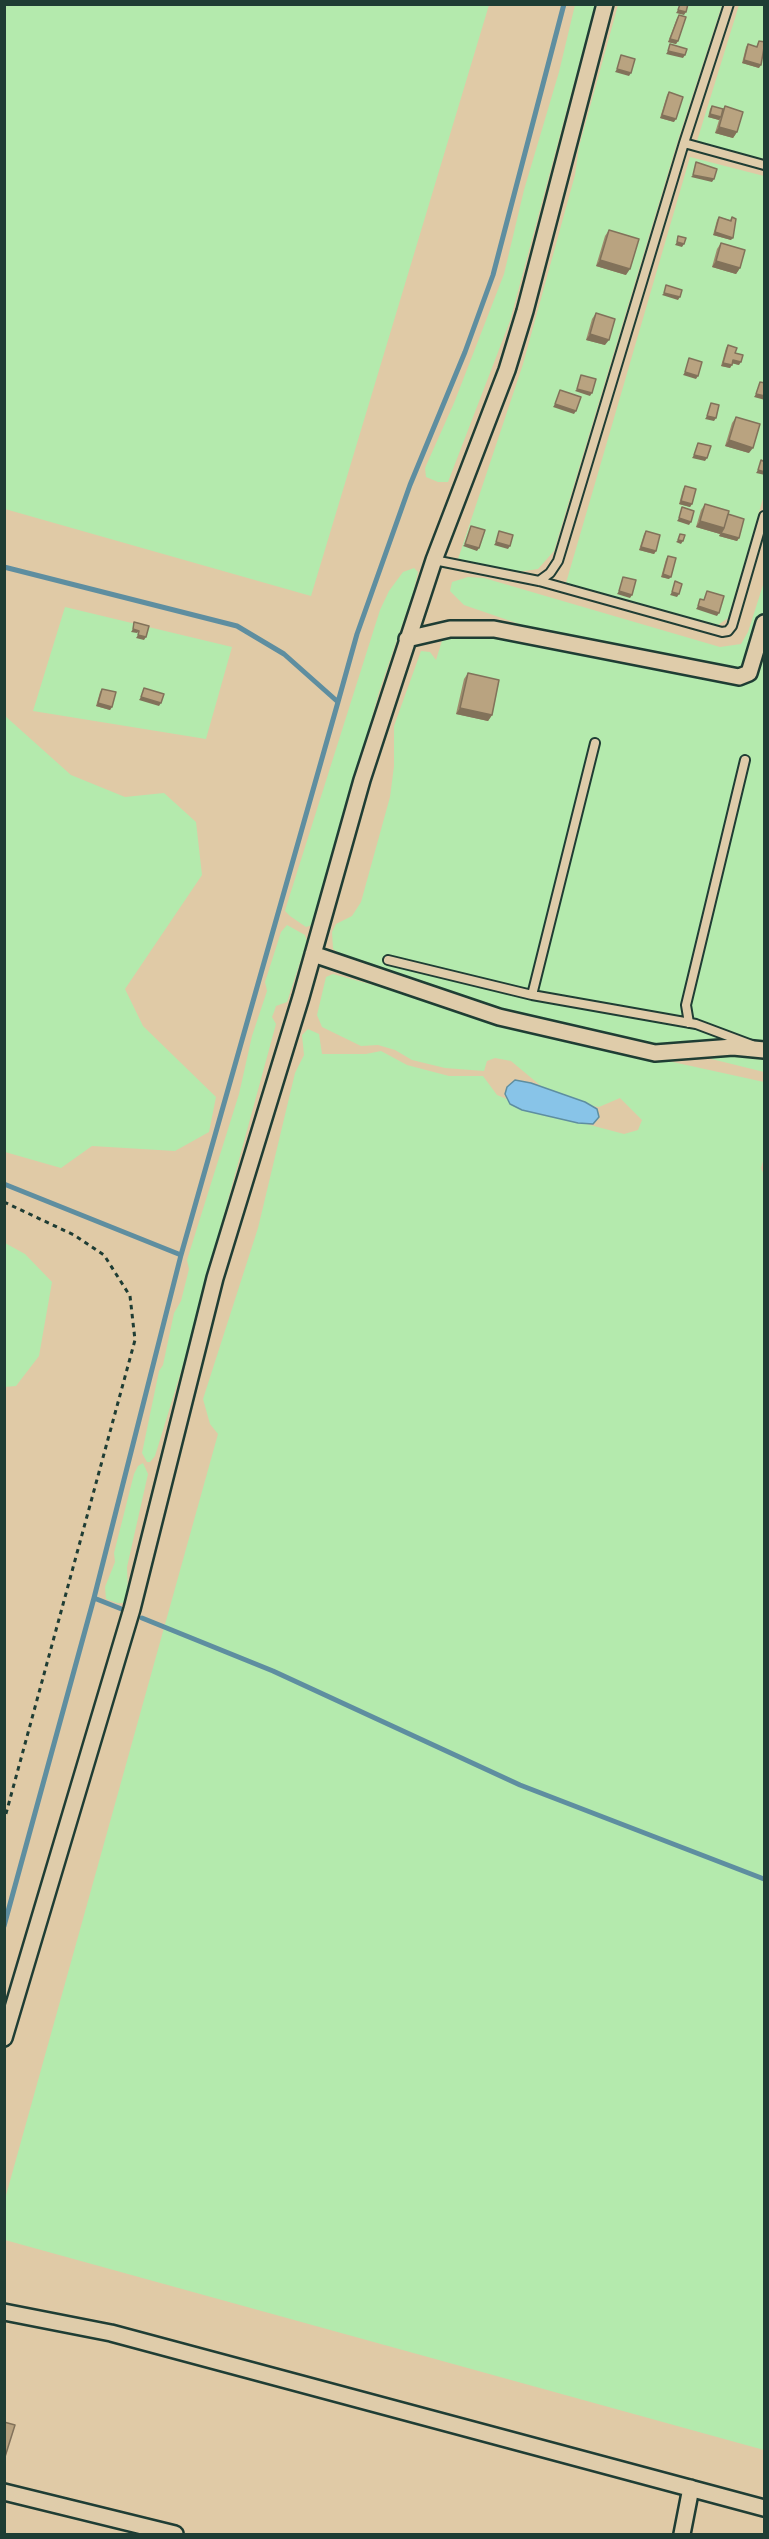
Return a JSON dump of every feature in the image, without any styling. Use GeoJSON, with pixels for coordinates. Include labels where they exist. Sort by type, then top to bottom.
{"type":"FeatureCollection","features":[{"type":"Feature","properties":{"kind":"street"},"geometry":{"type":"LineString","coordinates":[[4,2038],[132,1609],[215,1278],[313,954],[362,780],[406,639],[507,370],[525,311],[605,4]]}},
{"type":"Feature","properties":{"kind":"street"},"geometry":{"type":"LineString","coordinates":[[406,639],[450,629],[495,629],[739,677],[749,673],[765,623]]}},
{"type":"Feature","properties":{"kind":"street"},"geometry":{"type":"LineString","coordinates":[[313,954],[499,1017],[655,1053],[733,1047],[761,1049]]}},
{"type":"Feature","properties":{"kind":"street"},"geometry":{"type":"LineString","coordinates":[[4,2312],[111,2333],[765,2508]]}},
{"type":"Feature","properties":{"kind":"street"},"geometry":{"type":"LineString","coordinates":[[681,2535],[691,2488]]}},
{"type":"Feature","properties":{"kind":"street"},"geometry":{"type":"LineString","coordinates":[[4,2493],[175,2535]]}},
{"type":"Feature","properties":{"kind":"lane"},"geometry":{"type":"LineString","coordinates":[[539,581],[550,573],[558,561],[684,143],[729,4]]}},
{"type":"Feature","properties":{"kind":"lane"},"geometry":{"type":"LineString","coordinates":[[684,143],[765,165]]}},
{"type":"Feature","properties":{"kind":"lane"},"geometry":{"type":"LineString","coordinates":[[434,560],[539,581],[722,632],[728,631],[765,516]]}},
{"type":"Feature","properties":{"kind":"lane"},"geometry":{"type":"LineString","coordinates":[[532,995],[595,743]]}},
{"type":"Feature","properties":{"kind":"lane"},"geometry":{"type":"LineString","coordinates":[[689,1023],[686,1005],[746,760]]}},
{"type":"Feature","properties":{"kind":"lane"},"geometry":{"type":"LineString","coordinates":[[388,960],[532,995],[689,1023],[738,1037],[761,1049]]}},
{"type":"Feature","properties":{"kind":"path"},"geometry":{"type":"LineString","coordinates":[[4,1202],[74,1234],[104,1255],[130,1296],[135,1340],[4,1821]]}},
{"type":"Feature","properties":{"kind":"green space"},"geometry":{"type":"Polygon","coordinates":[[[4,5],[489,5],[311,596],[5,509],[4,5]]]}},
{"type":"Feature","properties":{"kind":"green space"},"geometry":{"type":"Polygon","coordinates":[[[575,5],[595,5],[510,321],[448,482],[438,482],[426,477],[425,468],[454,403],[504,274],[524,190],[559,72],[575,5]]]}},
{"type":"Feature","properties":{"kind":"green space"},"geometry":{"type":"Polygon","coordinates":[[[618,5],[722,5],[678,140],[554,551],[538,569],[518,572],[458,559],[523,364],[575,175],[579,147],[618,5]]]}},
{"type":"Feature","properties":{"kind":"green space"},"geometry":{"type":"Polygon","coordinates":[[[739,5],[764,5],[764,159],[749,155],[739,161],[728,160],[723,158],[719,147],[697,141],[739,5]]]}},
{"type":"Feature","properties":{"kind":"green space"},"geometry":{"type":"Polygon","coordinates":[[[690,157],[764,176],[764,495],[728,618],[718,625],[566,583],[690,157]]]}},
{"type":"Feature","properties":{"kind":"green space"},"geometry":{"type":"Polygon","coordinates":[[[414,568],[418,572],[413,593],[379,692],[316,917],[312,925],[306,927],[285,911],[287,904],[380,610],[389,591],[403,572],[414,568]]]}},
{"type":"Feature","properties":{"kind":"green space"},"geometry":{"type":"Polygon","coordinates":[[[468,577],[484,578],[720,647],[741,644],[748,632],[764,582],[764,1072],[667,1048],[644,1045],[641,1042],[617,1036],[512,1014],[341,967],[344,956],[333,949],[332,932],[336,924],[352,916],[361,902],[390,797],[394,766],[394,726],[421,651],[430,652],[436,660],[445,631],[476,639],[496,637],[586,647],[464,605],[450,591],[452,582],[468,577]]]}},
{"type":"Feature","properties":{"kind":"green space"},"geometry":{"type":"Polygon","coordinates":[[[65,607],[232,647],[206,739],[33,711],[65,607]]]}},
{"type":"Feature","properties":{"kind":"green space"},"geometry":{"type":"Polygon","coordinates":[[[4,715],[71,775],[125,797],[164,793],[196,822],[202,875],[125,989],[143,1026],[216,1097],[209,1132],[175,1151],[92,1146],[61,1168],[5,1152],[4,715]]]}},
{"type":"Feature","properties":{"kind":"green space"},"geometry":{"type":"Polygon","coordinates":[[[287,925],[305,935],[307,941],[287,1002],[276,1006],[272,1017],[276,1024],[183,1365],[155,1456],[147,1462],[142,1453],[159,1371],[163,1365],[174,1313],[181,1301],[189,1269],[187,1260],[239,1094],[252,1036],[267,991],[265,982],[281,932],[287,925]]]}},
{"type":"Feature","properties":{"kind":"green space"},"geometry":{"type":"Polygon","coordinates":[[[333,974],[577,1041],[764,1082],[764,1158],[761,1168],[764,1175],[764,2450],[5,2240],[5,2199],[218,1434],[210,1424],[203,1399],[258,1228],[295,1073],[304,1055],[302,1035],[308,1029],[319,1034],[322,1054],[366,1054],[381,1051],[407,1065],[449,1076],[483,1076],[497,1095],[534,1110],[624,1134],[638,1130],[642,1120],[620,1098],[599,1107],[586,1105],[547,1091],[511,1061],[495,1058],[487,1061],[484,1071],[445,1068],[412,1060],[395,1050],[378,1045],[361,1046],[322,1027],[317,1015],[326,977],[333,974]]]}},
{"type":"Feature","properties":{"kind":"green space"},"geometry":{"type":"Polygon","coordinates":[[[5,1243],[25,1254],[52,1282],[39,1356],[16,1386],[5,1387],[5,1243]]]}},
{"type":"Feature","properties":{"kind":"green space"},"geometry":{"type":"Polygon","coordinates":[[[143,1463],[148,1474],[127,1567],[128,1596],[123,1603],[117,1603],[106,1599],[105,1587],[115,1562],[114,1553],[134,1474],[138,1466],[143,1463]]]}},
{"type":"Feature","properties":{"kind":"water"},"geometry":{"type":"Polygon","coordinates":[[[515,1080],[531,1083],[585,1102],[597,1109],[599,1117],[593,1124],[578,1123],[522,1110],[510,1104],[505,1094],[507,1087],[515,1080]]]}},
{"type":"Feature","properties":{"kind":"building"},"geometry":{"type":"Polygon","coordinates":[[[680,4],[688,4],[686,12],[678,10],[680,4]]]}},
{"type":"Feature","properties":{"kind":"building"},"geometry":{"type":"Polygon","coordinates":[[[679,15],[686,17],[678,41],[670,39],[679,15]]]}},
{"type":"Feature","properties":{"kind":"building"},"geometry":{"type":"Polygon","coordinates":[[[759,41],[765,42],[761,65],[744,60],[748,44],[757,47],[759,41]]]}},
{"type":"Feature","properties":{"kind":"building"},"geometry":{"type":"Polygon","coordinates":[[[670,44],[687,49],[685,55],[668,51],[670,44]]]}},
{"type":"Feature","properties":{"kind":"building"},"geometry":{"type":"Polygon","coordinates":[[[621,55],[635,59],[631,73],[617,69],[621,55]]]}},
{"type":"Feature","properties":{"kind":"building"},"geometry":{"type":"Polygon","coordinates":[[[669,92],[683,97],[676,119],[662,115],[669,92]]]}},
{"type":"Feature","properties":{"kind":"building"},"geometry":{"type":"Polygon","coordinates":[[[712,106],[723,109],[721,117],[710,114],[712,106]]]}},
{"type":"Feature","properties":{"kind":"building"},"geometry":{"type":"Polygon","coordinates":[[[725,106],[743,112],[737,132],[719,127],[725,106]]]}},
{"type":"Feature","properties":{"kind":"building"},"geometry":{"type":"Polygon","coordinates":[[[696,162],[717,169],[714,179],[693,175],[696,162]]]}},
{"type":"Feature","properties":{"kind":"building"},"geometry":{"type":"Polygon","coordinates":[[[719,217],[731,221],[732,217],[736,219],[733,238],[715,232],[719,217]]]}},
{"type":"Feature","properties":{"kind":"building"},"geometry":{"type":"Polygon","coordinates":[[[609,230],[639,239],[630,269],[600,260],[609,230]]]}},
{"type":"Feature","properties":{"kind":"building"},"geometry":{"type":"Polygon","coordinates":[[[678,236],[686,238],[684,244],[677,242],[678,236]]]}},
{"type":"Feature","properties":{"kind":"building"},"geometry":{"type":"Polygon","coordinates":[[[721,243],[745,250],[740,268],[716,261],[721,243]]]}},
{"type":"Feature","properties":{"kind":"building"},"geometry":{"type":"Polygon","coordinates":[[[666,285],[682,290],[680,297],[664,293],[666,285]]]}},
{"type":"Feature","properties":{"kind":"building"},"geometry":{"type":"Polygon","coordinates":[[[596,313],[615,319],[609,340],[590,334],[596,313]]]}},
{"type":"Feature","properties":{"kind":"building"},"geometry":{"type":"Polygon","coordinates":[[[728,345],[737,348],[735,353],[743,355],[741,362],[733,360],[732,365],[723,363],[728,345]]]}},
{"type":"Feature","properties":{"kind":"building"},"geometry":{"type":"Polygon","coordinates":[[[689,358],[702,362],[698,376],[685,372],[689,358]]]}},
{"type":"Feature","properties":{"kind":"building"},"geometry":{"type":"Polygon","coordinates":[[[581,375],[596,379],[592,393],[577,389],[581,375]]]}},
{"type":"Feature","properties":{"kind":"building"},"geometry":{"type":"Polygon","coordinates":[[[760,382],[765,383],[765,396],[756,394],[760,382]]]}},
{"type":"Feature","properties":{"kind":"building"},"geometry":{"type":"Polygon","coordinates":[[[560,390],[581,397],[576,411],[555,404],[560,390]]]}},
{"type":"Feature","properties":{"kind":"building"},"geometry":{"type":"Polygon","coordinates":[[[711,403],[719,405],[716,418],[707,416],[711,403]]]}},
{"type":"Feature","properties":{"kind":"building"},"geometry":{"type":"Polygon","coordinates":[[[736,417],[760,424],[753,448],[729,440],[736,417]]]}},
{"type":"Feature","properties":{"kind":"building"},"geometry":{"type":"Polygon","coordinates":[[[698,443],[711,446],[707,458],[694,455],[698,443]]]}},
{"type":"Feature","properties":{"kind":"building"},"geometry":{"type":"Polygon","coordinates":[[[761,460],[765,462],[765,472],[758,470],[761,460]]]}},
{"type":"Feature","properties":{"kind":"building"},"geometry":{"type":"Polygon","coordinates":[[[685,486],[696,489],[692,504],[681,501],[685,486]]]}},
{"type":"Feature","properties":{"kind":"building"},"geometry":{"type":"Polygon","coordinates":[[[705,504],[729,511],[724,528],[700,521],[705,504]]]}},
{"type":"Feature","properties":{"kind":"building"},"geometry":{"type":"Polygon","coordinates":[[[682,507],[694,511],[691,522],[679,518],[682,507]]]}},
{"type":"Feature","properties":{"kind":"building"},"geometry":{"type":"Polygon","coordinates":[[[728,514],[744,519],[739,538],[721,533],[728,514]]]}},
{"type":"Feature","properties":{"kind":"building"},"geometry":{"type":"Polygon","coordinates":[[[471,526],[485,530],[479,548],[465,544],[471,526]]]}},
{"type":"Feature","properties":{"kind":"building"},"geometry":{"type":"Polygon","coordinates":[[[499,531],[513,535],[510,546],[496,542],[499,531]]]}},
{"type":"Feature","properties":{"kind":"building"},"geometry":{"type":"Polygon","coordinates":[[[646,531],[660,535],[656,551],[641,547],[646,531]]]}},
{"type":"Feature","properties":{"kind":"building"},"geometry":{"type":"Polygon","coordinates":[[[680,534],[685,535],[683,541],[678,540],[680,534]]]}},
{"type":"Feature","properties":{"kind":"building"},"geometry":{"type":"Polygon","coordinates":[[[668,556],[676,558],[671,577],[663,574],[668,556]]]}},
{"type":"Feature","properties":{"kind":"building"},"geometry":{"type":"Polygon","coordinates":[[[623,577],[636,580],[632,595],[619,591],[623,577]]]}},
{"type":"Feature","properties":{"kind":"building"},"geometry":{"type":"Polygon","coordinates":[[[675,581],[682,584],[679,594],[672,592],[675,581]]]}},
{"type":"Feature","properties":{"kind":"building"},"geometry":{"type":"Polygon","coordinates":[[[707,591],[724,596],[719,613],[698,606],[700,599],[704,600],[707,591]]]}},
{"type":"Feature","properties":{"kind":"building"},"geometry":{"type":"Polygon","coordinates":[[[134,622],[149,626],[146,637],[138,635],[139,631],[133,629],[134,622]]]}},
{"type":"Feature","properties":{"kind":"building"},"geometry":{"type":"Polygon","coordinates":[[[468,673],[499,680],[492,715],[460,708],[468,673]]]}},
{"type":"Feature","properties":{"kind":"building"},"geometry":{"type":"Polygon","coordinates":[[[144,688],[164,694],[161,703],[141,697],[144,688]]]}},
{"type":"Feature","properties":{"kind":"building"},"geometry":{"type":"Polygon","coordinates":[[[102,689],[116,692],[112,707],[98,703],[102,689]]]}},
{"type":"Feature","properties":{"kind":"building"},"geometry":{"type":"Polygon","coordinates":[[[4,2422],[15,2425],[4,2460],[4,2422]]]}},
{"type":"Feature","properties":{"kind":"waterway"},"geometry":{"type":"LineString","coordinates":[[4,1926],[94,1598],[181,1255],[357,634],[410,485],[465,352],[493,275],[564,4]]}},
{"type":"Feature","properties":{"kind":"waterway"},"geometry":{"type":"LineString","coordinates":[[4,567],[237,626],[284,654],[338,702]]}},
{"type":"Feature","properties":{"kind":"waterway"},"geometry":{"type":"LineString","coordinates":[[4,1184],[181,1255]]}},
{"type":"Feature","properties":{"kind":"waterway"},"geometry":{"type":"LineString","coordinates":[[94,1598],[124,1610]]}},
{"type":"Feature","properties":{"kind":"waterway"},"geometry":{"type":"LineString","coordinates":[[142,1618],[273,1671],[520,1785],[764,1879]]}}]}
